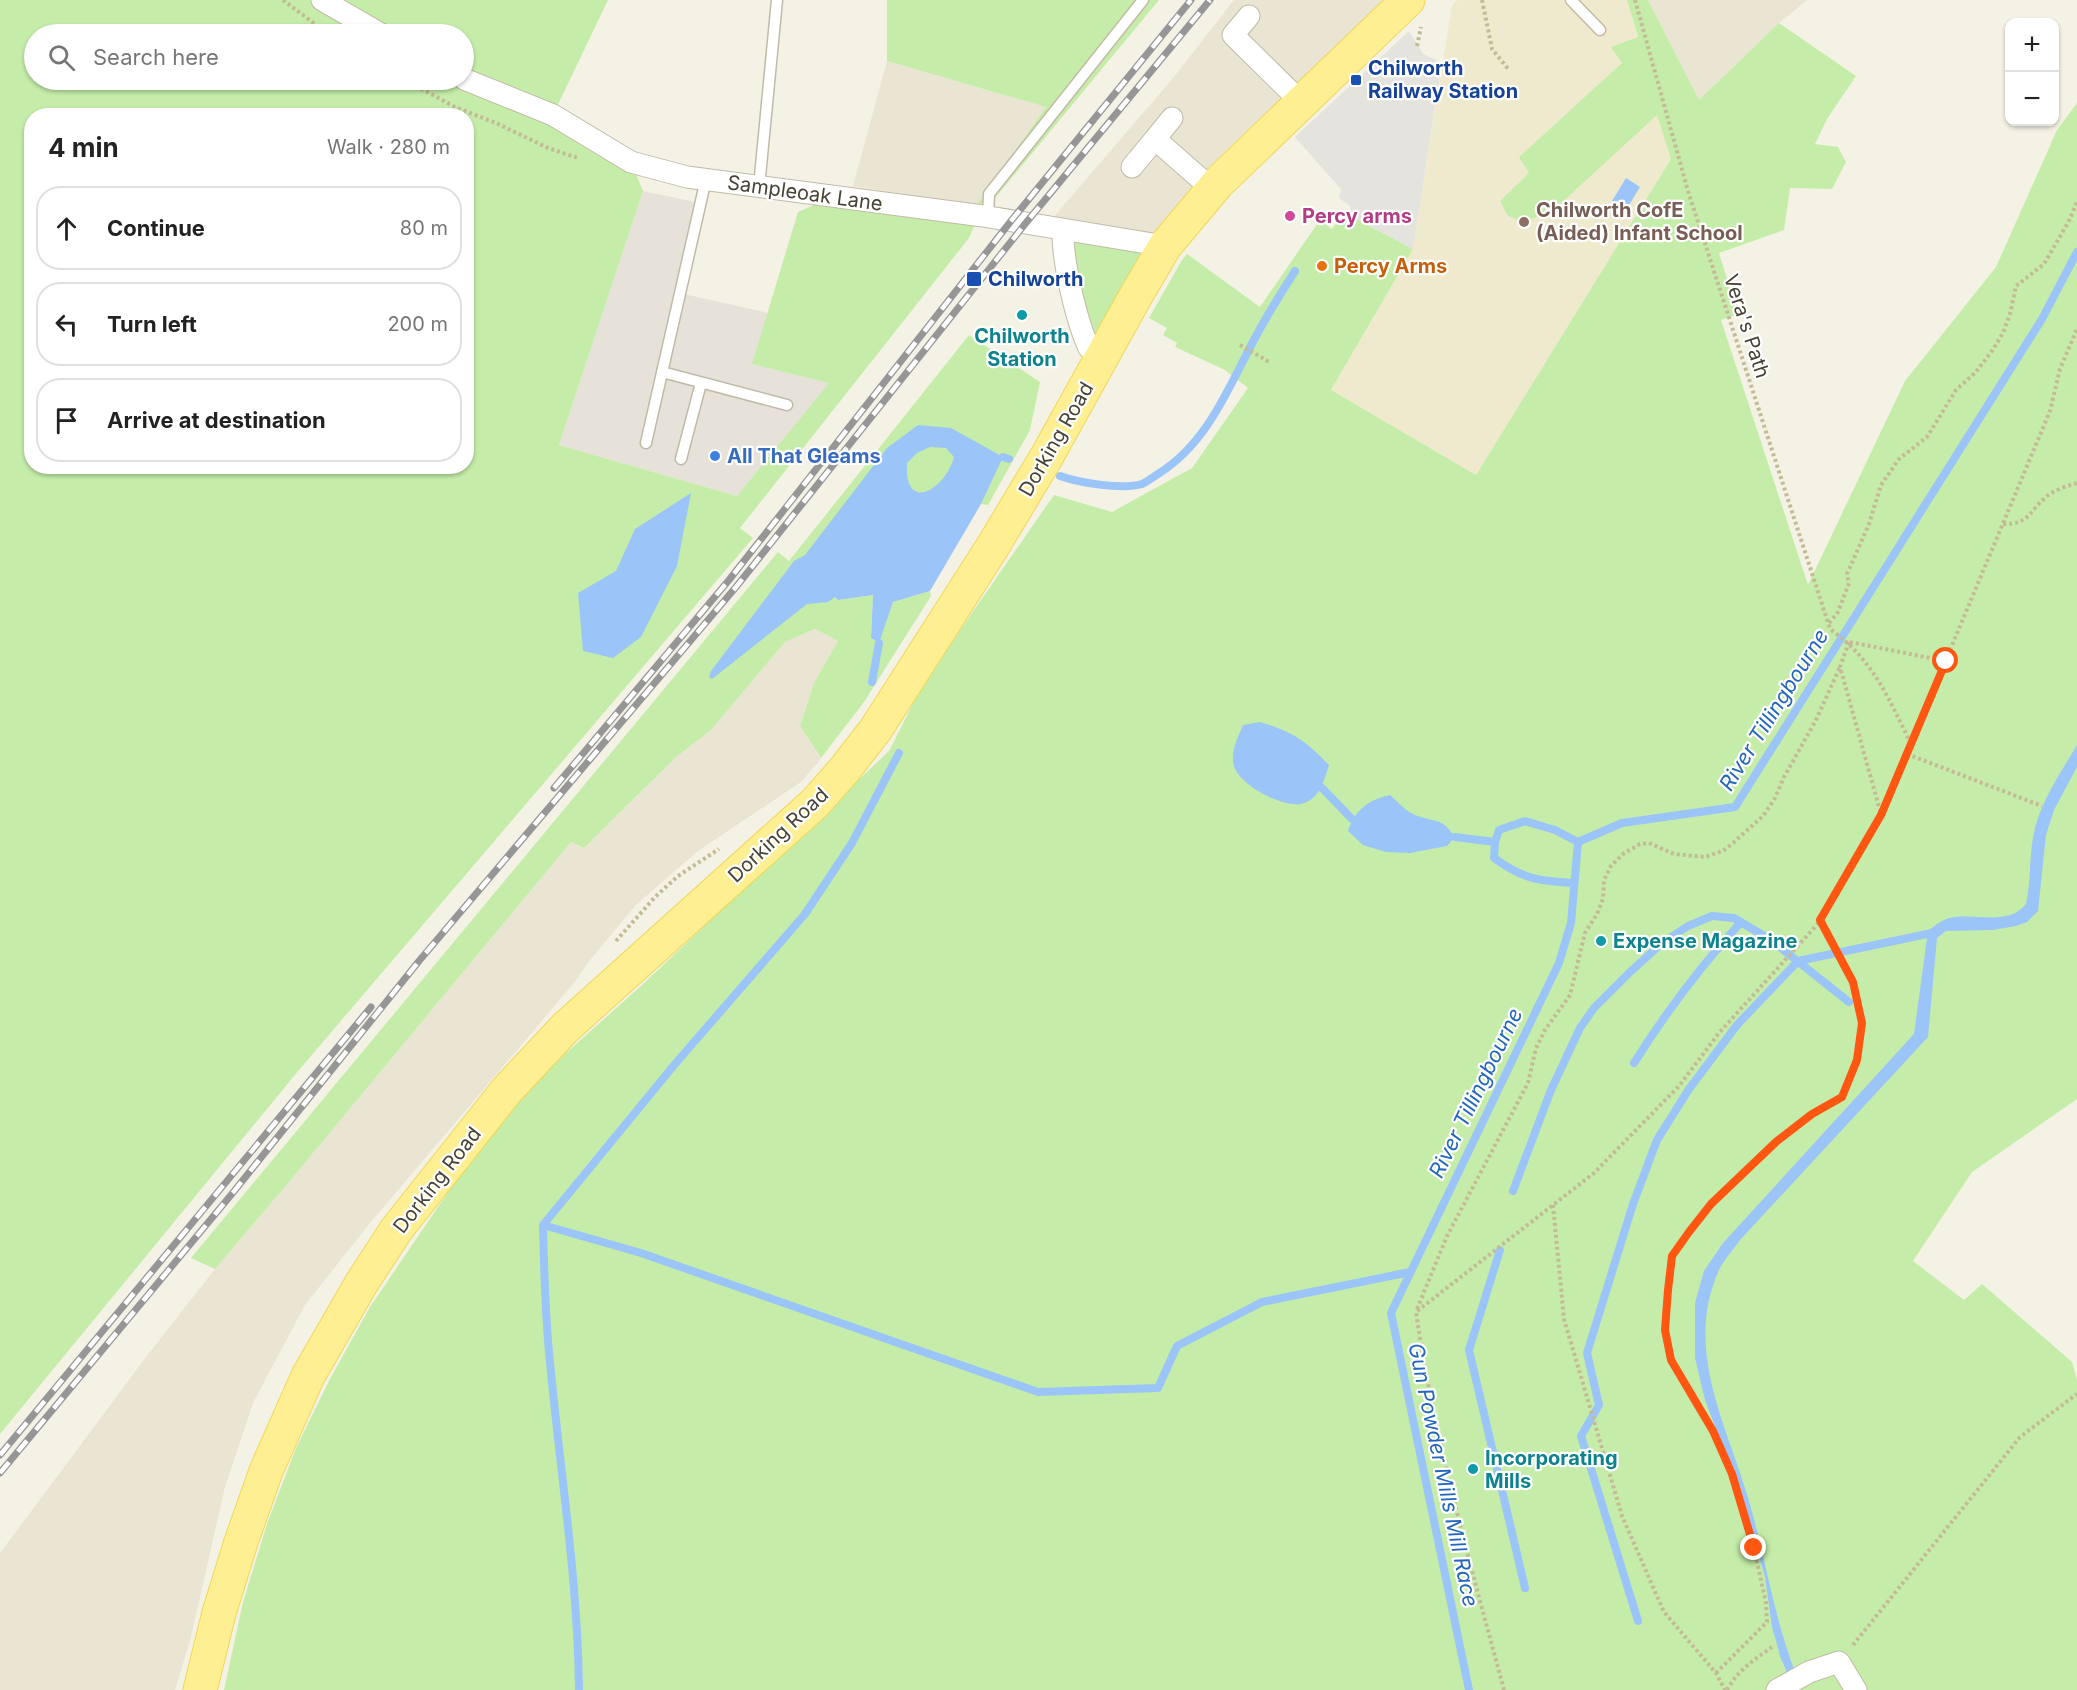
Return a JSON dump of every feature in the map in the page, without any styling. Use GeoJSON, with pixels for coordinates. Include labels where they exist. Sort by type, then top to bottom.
{"type":"FeatureCollection","features":[{"type":"Feature","properties":{"kind":"main road","name":"Dorking Road"},"geometry":{"type":"LineString","coordinates":[[200,1690],[219,1613],[266,1471],[308,1377],[361,1284],[396,1230],[507,1090],[566,1028],[815,803],[845,769],[876,729],[993,546],[1047,456],[1165,246],[1212,189],[1408,0]]}},
{"type":"Feature","properties":{"kind":"street"},"geometry":{"type":"LineString","coordinates":[[322,0],[364,24]]}},
{"type":"Feature","properties":{"kind":"street"},"geometry":{"type":"LineString","coordinates":[[1249,16],[1229,40],[1301,102]]}},
{"type":"Feature","properties":{"kind":"street","name":"Sampleoak Lane"},"geometry":{"type":"LineString","coordinates":[[474,83],[553,115],[631,162],[687,177],[988,217],[1165,246]]}},
{"type":"Feature","properties":{"kind":"street"},"geometry":{"type":"LineString","coordinates":[[1132,167],[1172,118]]}},
{"type":"Feature","properties":{"kind":"street"},"geometry":{"type":"LineString","coordinates":[[1155,139],[1212,189]]}},
{"type":"Feature","properties":{"kind":"street"},"geometry":{"type":"LineString","coordinates":[[1063,230],[1065,262],[1083,336],[1089,348],[1103,355]]}},
{"type":"Feature","properties":{"kind":"street"},"geometry":{"type":"LineString","coordinates":[[1778,1689],[1809,1672],[1839,1662],[1856,1690]]}},
{"type":"Feature","properties":{"kind":"lane"},"geometry":{"type":"LineString","coordinates":[[759,187],[777,0]]}},
{"type":"Feature","properties":{"kind":"lane"},"geometry":{"type":"LineString","coordinates":[[988,217],[989,194],[1143,0]]}},
{"type":"Feature","properties":{"kind":"lane"},"geometry":{"type":"LineString","coordinates":[[1571,0],[1599,30]]}},
{"type":"Feature","properties":{"kind":"lane"},"geometry":{"type":"LineString","coordinates":[[646,443],[706,179]]}},
{"type":"Feature","properties":{"kind":"lane"},"geometry":{"type":"LineString","coordinates":[[662,372],[787,405]]}},
{"type":"Feature","properties":{"kind":"lane"},"geometry":{"type":"LineString","coordinates":[[681,459],[702,383]]}},
{"type":"Feature","properties":{"kind":"path"},"geometry":{"type":"LineString","coordinates":[[1482,0],[1492,49],[1509,70]]}},
{"type":"Feature","properties":{"kind":"path","name":"Vera's Path"},"geometry":{"type":"LineString","coordinates":[[1635,0],[1688,191],[1830,626]]}},
{"type":"Feature","properties":{"kind":"path"},"geometry":{"type":"LineString","coordinates":[[424,90],[458,108]]}},
{"type":"Feature","properties":{"kind":"path"},"geometry":{"type":"LineString","coordinates":[[474,114],[548,148],[581,159]]}},
{"type":"Feature","properties":{"kind":"path"},"geometry":{"type":"LineString","coordinates":[[1911,744],[1885,690],[1869,664],[1830,626],[1849,583],[1847,574],[1869,524],[1881,484],[1899,459],[1927,437],[1956,390],[1975,373],[1992,351],[2003,333],[2016,286],[2044,264],[2069,221],[2077,202]]}},
{"type":"Feature","properties":{"kind":"path"},"geometry":{"type":"LineString","coordinates":[[1416,1312],[1594,1173],[1678,1086],[1719,1033],[1820,920],[1881,815],[2050,411],[2060,369],[2077,329]]}},
{"type":"Feature","properties":{"kind":"path"},"geometry":{"type":"LineString","coordinates":[[1240,345],[1271,363]]}},
{"type":"Feature","properties":{"kind":"path"},"geometry":{"type":"LineString","coordinates":[[2003,524],[2015,524],[2028,519],[2046,496],[2077,483]]}},
{"type":"Feature","properties":{"kind":"path"},"geometry":{"type":"LineString","coordinates":[[1849,642],[1946,661]]}},
{"type":"Feature","properties":{"kind":"path"},"geometry":{"type":"LineString","coordinates":[[1504,1690],[1471,1567],[1424,1367],[1416,1312],[1447,1236],[1528,1083],[1540,1039],[1570,995],[1585,933],[1603,899],[1604,880],[1611,866],[1623,854],[1640,844],[1649,843],[1674,854],[1705,857],[1723,851],[1763,816],[1775,798],[1784,777],[1816,720],[1849,642]]}},
{"type":"Feature","properties":{"kind":"path"},"geometry":{"type":"LineString","coordinates":[[1840,667],[1881,815]]}},
{"type":"Feature","properties":{"kind":"path"},"geometry":{"type":"LineString","coordinates":[[1907,754],[2042,806]]}},
{"type":"Feature","properties":{"kind":"path"},"geometry":{"type":"LineString","coordinates":[[1716,1672],[1767,1622],[1766,1603],[1754,1548],[1732,1474],[1713,1431],[1671,1360],[1665,1330],[1672,1256],[1711,1204],[1736,1179],[1777,1141],[1812,1114],[1842,1097],[1857,1060],[1862,1023],[1853,982],[1820,920]]}},
{"type":"Feature","properties":{"kind":"path"},"geometry":{"type":"LineString","coordinates":[[1553,1205],[1564,1319],[1622,1516],[1664,1612],[1716,1672],[1726,1690],[1751,1661],[1772,1647]]}},
{"type":"Feature","properties":{"kind":"path"},"geometry":{"type":"LineString","coordinates":[[1839,1662],[2020,1437],[2077,1394]]}},
{"type":"Feature","properties":{"kind":"shaded area"},"geometry":{"type":"Polygon","coordinates":[[[1234,0],[1408,0],[1165,246],[1045,227],[1173,78],[1234,0]]]}},
{"type":"Feature","properties":{"kind":"shaded area","name":"Chilworth CofE (Aided) Infant School"},"geometry":{"type":"Polygon","coordinates":[[[1457,0],[1627,0],[1671,159],[1476,475],[1331,390],[1413,249],[1452,5],[1457,0]]]}},
{"type":"Feature","properties":{"kind":"shaded area"},"geometry":{"type":"Polygon","coordinates":[[[1648,0],[1807,0],[1779,23],[1699,100],[1648,0]]]}},
{"type":"Feature","properties":{"kind":"shaded area"},"geometry":{"type":"Polygon","coordinates":[[[1409,31],[1423,54],[1442,63],[1413,249],[1352,217],[1350,206],[1339,198],[1341,189],[1295,137],[1409,31]]]}},
{"type":"Feature","properties":{"kind":"shaded area"},"geometry":{"type":"Polygon","coordinates":[[[887,61],[1046,107],[976,206],[853,186],[887,61]]]}},
{"type":"Feature","properties":{"kind":"shaded area"},"geometry":{"type":"Polygon","coordinates":[[[643,191],[695,202],[675,292],[768,313],[753,364],[830,383],[737,496],[559,445],[643,191]]]}},
{"type":"Feature","properties":{"kind":"shaded area"},"geometry":{"type":"Polygon","coordinates":[[[815,629],[838,641],[814,683],[800,726],[821,759],[801,782],[698,851],[637,904],[590,960],[574,983],[370,1223],[305,1305],[253,1403],[225,1487],[190,1641],[175,1690],[0,1690],[0,1553],[146,1357],[215,1269],[571,842],[584,848],[675,758],[711,730],[785,642],[815,629]]]}},
{"type":"Feature","properties":{"kind":"green space"},"geometry":{"type":"Polygon","coordinates":[[[0,0],[608,0],[553,115],[631,162],[643,191],[559,445],[737,496],[829,383],[752,364],[798,212],[833,197],[979,216],[969,238],[740,528],[753,538],[299,1070],[0,1434],[0,0]]]}},
{"type":"Feature","properties":{"kind":"green space"},"geometry":{"type":"Polygon","coordinates":[[[887,0],[1159,0],[995,198],[976,206],[1046,107],[887,61],[887,0]]]}},
{"type":"Feature","properties":{"kind":"green space"},"geometry":{"type":"Polygon","coordinates":[[[1627,0],[1648,0],[1699,100],[1779,23],[1856,76],[1827,119],[1815,144],[1838,147],[1846,162],[1832,189],[1790,188],[1784,230],[1719,253],[1738,314],[1721,320],[1808,585],[1905,381],[1996,267],[2057,130],[2077,103],[2077,1099],[1972,1172],[1913,1261],[1964,1300],[1982,1284],[2072,1362],[2077,1380],[2077,1690],[224,1690],[243,1602],[267,1524],[296,1448],[330,1379],[370,1307],[453,1185],[527,1088],[642,985],[889,751],[924,682],[1054,495],[1112,512],[1192,468],[1248,388],[1225,370],[1175,347],[1177,343],[1163,335],[1167,328],[1149,318],[1187,254],[1260,307],[1320,220],[1332,229],[1344,212],[1413,249],[1331,390],[1476,475],[1671,159],[1657,115],[1558,206],[1538,217],[1521,221],[1508,216],[1500,201],[1529,173],[1519,157],[1622,63],[1611,47],[1638,37],[1627,0]]]}},
{"type":"Feature","properties":{"kind":"green space"},"geometry":{"type":"Polygon","coordinates":[[[1063,241],[1165,246],[1089,348],[1063,241]]]}},
{"type":"Feature","properties":{"kind":"green space"},"geometry":{"type":"Polygon","coordinates":[[[969,335],[1040,382],[1030,430],[988,505],[981,504],[825,588],[838,600],[873,595],[871,638],[878,643],[893,602],[930,591],[931,596],[864,702],[821,758],[800,726],[814,683],[838,641],[815,629],[785,642],[711,730],[675,758],[584,848],[571,842],[215,1269],[191,1258],[778,552],[789,561],[969,335]]]}},
{"type":"Feature","properties":{"kind":"water"},"geometry":{"type":"Polygon","coordinates":[[[1626,178],[1640,187],[1623,215],[1609,206],[1626,178]]]}},
{"type":"Feature","properties":{"kind":"water"},"geometry":{"type":"Polygon","coordinates":[[[918,425],[951,428],[1003,457],[981,504],[930,591],[893,602],[879,643],[871,638],[873,595],[838,600],[835,597],[828,602],[807,604],[712,679],[709,677],[711,671],[794,561],[805,555],[887,448],[918,425]],[[930,447],[917,453],[907,463],[908,479],[912,488],[918,492],[926,492],[942,479],[954,457],[946,448],[930,447]]]}},
{"type":"Feature","properties":{"kind":"water"},"geometry":{"type":"Polygon","coordinates":[[[691,493],[677,566],[641,637],[613,658],[583,651],[578,593],[616,571],[635,529],[691,493]]]}},
{"type":"Feature","properties":{"kind":"water"},"geometry":{"type":"Polygon","coordinates":[[[1260,722],[1298,738],[1329,765],[1321,787],[1310,800],[1296,804],[1275,799],[1253,788],[1238,773],[1234,766],[1233,755],[1243,725],[1260,722]]]}},
{"type":"Feature","properties":{"kind":"water"},"geometry":{"type":"Polygon","coordinates":[[[2077,745],[2077,767],[2054,810],[2046,835],[2038,911],[2027,922],[2016,926],[1993,930],[1946,931],[1937,938],[1928,1037],[1740,1240],[1719,1270],[1709,1301],[1705,1331],[1707,1361],[1713,1390],[1751,1508],[1790,1658],[1782,1662],[1772,1627],[1765,1577],[1741,1495],[1705,1400],[1695,1358],[1695,1303],[1704,1271],[1723,1243],[1914,1034],[1928,931],[1949,918],[2000,917],[2019,911],[2026,904],[2036,826],[2050,790],[2077,745]]]}},
{"type":"Feature","properties":{"kind":"water"},"geometry":{"type":"Polygon","coordinates":[[[1390,795],[1410,812],[1442,823],[1455,837],[1447,846],[1410,853],[1386,852],[1363,845],[1348,831],[1354,817],[1369,803],[1390,795]]]}},
{"type":"Feature","properties":{"kind":"waterway","name":"River Tillingbourne"},"geometry":{"type":"LineString","coordinates":[[1469,1690],[1391,1313],[1559,963],[1571,923],[1578,842],[1622,823],[1735,807],[2042,319],[2077,252]]}},
{"type":"Feature","properties":{"kind":"waterway"},"geometry":{"type":"LineString","coordinates":[[1060,476],[1101,485],[1134,486],[1146,482],[1175,461],[1204,431],[1226,395],[1264,321],[1295,271]]}},
{"type":"Feature","properties":{"kind":"waterway"},"geometry":{"type":"LineString","coordinates":[[1003,457],[1009,459]]}},
{"type":"Feature","properties":{"kind":"waterway"},"geometry":{"type":"LineString","coordinates":[[872,682],[879,643]]}},
{"type":"Feature","properties":{"kind":"waterway"},"geometry":{"type":"LineString","coordinates":[[579,1690],[572,1567],[547,1328],[543,1225],[675,1064],[805,914],[852,843],[899,753]]}},
{"type":"Feature","properties":{"kind":"waterway"},"geometry":{"type":"LineString","coordinates":[[1322,788],[1352,819]]}},
{"type":"Feature","properties":{"kind":"waterway"},"geometry":{"type":"LineString","coordinates":[[1455,837],[1495,842],[1499,830],[1525,821],[1555,830],[1578,842]]}},
{"type":"Feature","properties":{"kind":"waterway"},"geometry":{"type":"LineString","coordinates":[[1495,842],[1494,858],[1523,875],[1541,880],[1574,883]]}},
{"type":"Feature","properties":{"kind":"waterway"},"geometry":{"type":"LineString","coordinates":[[1513,1191],[1551,1090],[1580,1028],[1594,1008],[1630,972],[1662,943],[1688,926],[1712,916],[1734,918],[1771,940],[1849,1002]]}},
{"type":"Feature","properties":{"kind":"waterway"},"geometry":{"type":"LineString","coordinates":[[1634,1063],[1684,990],[1741,922]]}},
{"type":"Feature","properties":{"kind":"waterway"},"geometry":{"type":"LineString","coordinates":[[1638,1621],[1581,1436],[1599,1405],[1587,1353],[1633,1204],[1657,1140],[1689,1089],[1737,1025],[1798,961],[1932,933]]}},
{"type":"Feature","properties":{"kind":"waterway"},"geometry":{"type":"LineString","coordinates":[[543,1225],[641,1253],[1038,1392],[1158,1388],[1177,1346],[1262,1302],[1410,1272]]}},
{"type":"Feature","properties":{"kind":"waterway"},"geometry":{"type":"LineString","coordinates":[[1500,1250],[1469,1350],[1525,1588]]}},
{"type":"Feature","properties":{"kind":"waterway","name":"River Tillingbourne"},"geometry":{"type":"LineString","coordinates":[[1783,1652],[1794,1680]]}},
{"type":"Feature","properties":{"kind":"railway"},"geometry":{"type":"LineString","coordinates":[[554,788],[729,580],[1011,221],[1191,0]]}},
{"type":"Feature","properties":{"kind":"railway"},"geometry":{"type":"LineString","coordinates":[[0,1473],[231,1195],[419,961],[736,587],[1025,224],[1210,0]]}},
{"type":"Feature","properties":{"kind":"railway"},"geometry":{"type":"LineString","coordinates":[[0,1455],[371,1007]]}},
{"type":"Feature","properties":{"kind":"place","name":"Chilworth Railway Station"},"geometry":{"type":"Point","coordinates":[1356,80]}},
{"type":"Feature","properties":{"kind":"place","name":"Percy arms"},"geometry":{"type":"Point","coordinates":[1290,216]}},
{"type":"Feature","properties":{"kind":"place","name":"Chilworth CofE (Aided) Infant School"},"geometry":{"type":"Point","coordinates":[1524,222]}},
{"type":"Feature","properties":{"kind":"place","name":"Percy Arms"},"geometry":{"type":"Point","coordinates":[1322,266]}},
{"type":"Feature","properties":{"kind":"place","name":"Chilworth"},"geometry":{"type":"Point","coordinates":[974,279]}},
{"type":"Feature","properties":{"kind":"place","name":"Chilworth Station"},"geometry":{"type":"Point","coordinates":[1022,315]}},
{"type":"Feature","properties":{"kind":"place","name":"All That Gleams"},"geometry":{"type":"Point","coordinates":[715,456]}},
{"type":"Feature","properties":{"kind":"place","name":"Expense Magazine"},"geometry":{"type":"Point","coordinates":[1601,941]}},
{"type":"Feature","properties":{"kind":"place","name":"Incorporating Mills"},"geometry":{"type":"Point","coordinates":[1473,1469]}},
{"type":"Feature","properties":{"kind":"route"},"geometry":{"type":"LineString","coordinates":[[1754,1548],[1732,1474],[1713,1431],[1671,1360],[1665,1330],[1672,1256],[1711,1204],[1736,1179],[1777,1141],[1812,1114],[1842,1097],[1857,1060],[1862,1023],[1853,982],[1820,920],[1881,815],[1946,661]]}},
{"type":"Feature","properties":{"kind":"water label","name":"Gun Powder Mills Mill Race"},"geometry":{"type":"Point","coordinates":[1443,1475]}}]}
